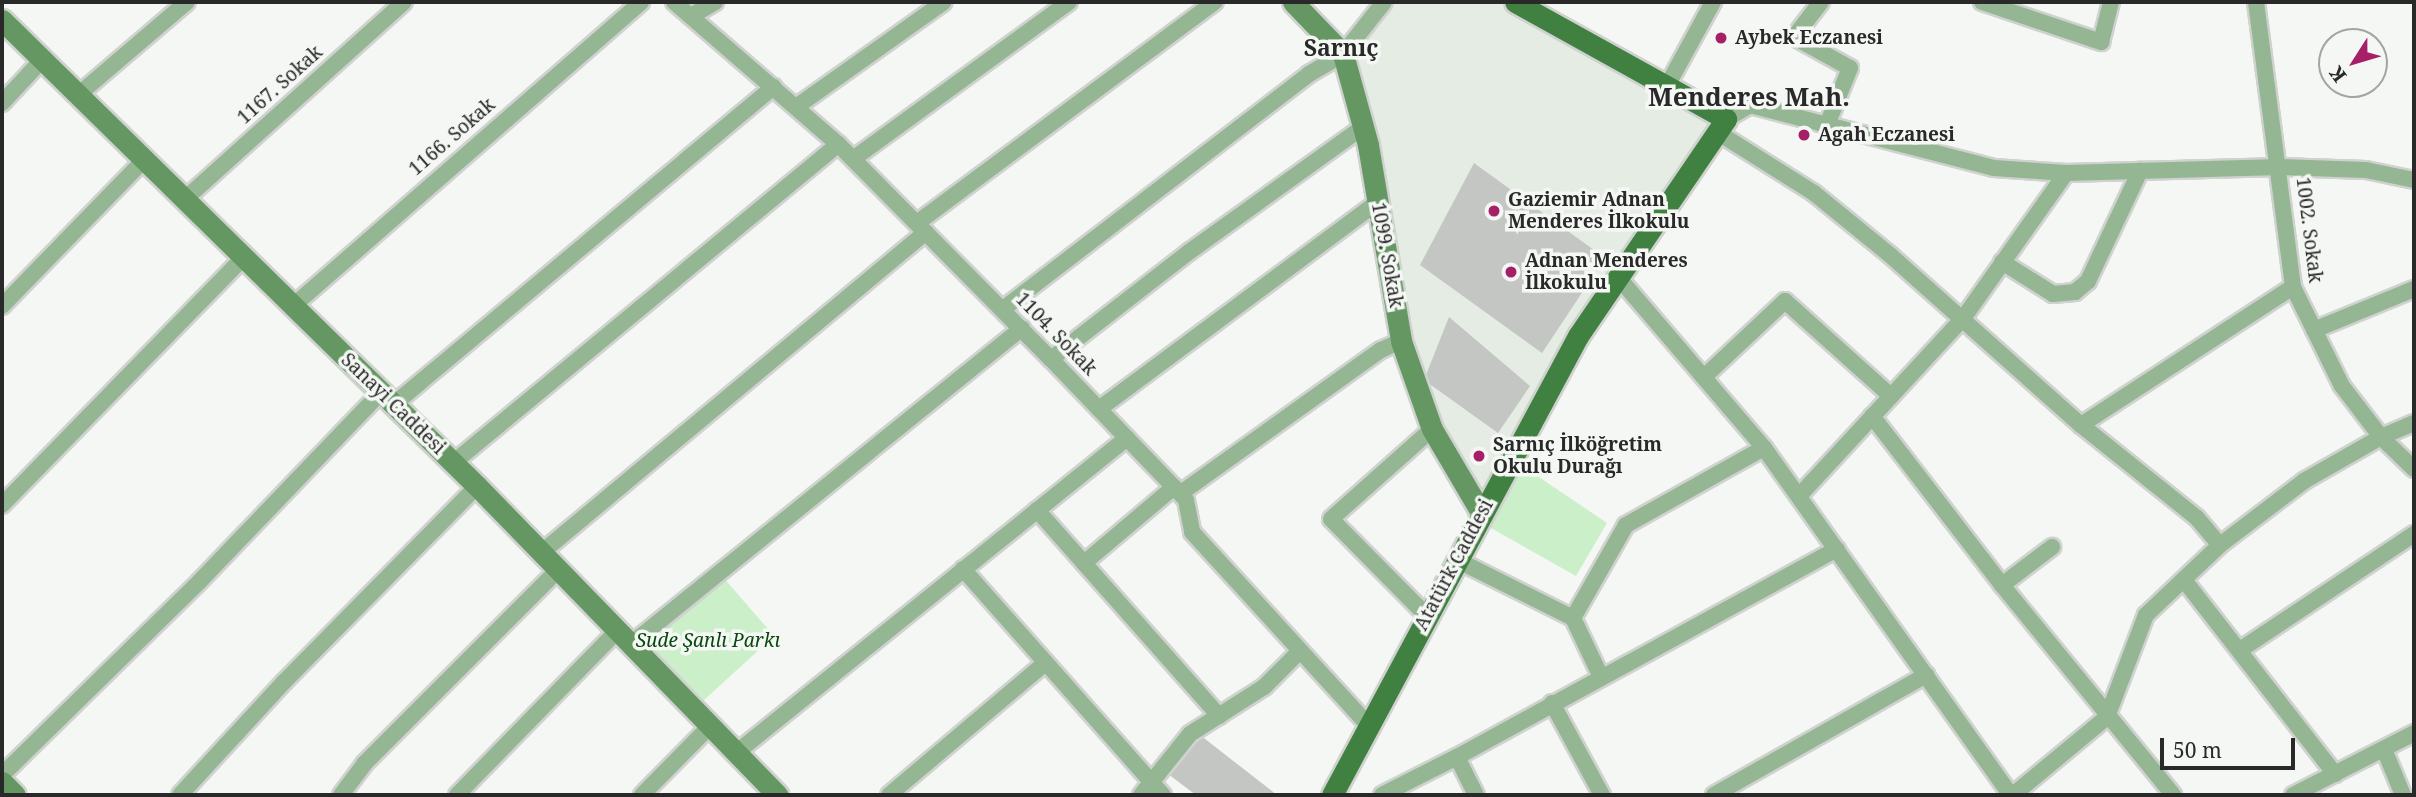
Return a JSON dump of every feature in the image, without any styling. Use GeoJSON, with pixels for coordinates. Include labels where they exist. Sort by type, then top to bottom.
{"type":"FeatureCollection","features":[{"type":"Feature","properties":{"kind":"main road"},"geometry":{"type":"LineString","coordinates":[[1515,2],[1667,86],[1721,125]]}},
{"type":"Feature","properties":{"kind":"main road","name":"Atatürk Caddesi"},"geometry":{"type":"LineString","coordinates":[[1340,789],[1368,726],[1578,336],[1721,125]]}},
{"type":"Feature","properties":{"kind":"street"},"geometry":{"type":"LineString","coordinates":[[78,95],[187,2]]}},
{"type":"Feature","properties":{"kind":"street","name":"1167. Sokak"},"geometry":{"type":"LineString","coordinates":[[184,200],[404,2]]}},
{"type":"Feature","properties":{"kind":"street","name":"1166. Sokak"},"geometry":{"type":"LineString","coordinates":[[293,306],[641,2]]}},
{"type":"Feature","properties":{"kind":"street","name":"1104. Sokak"},"geometry":{"type":"LineString","coordinates":[[674,2],[838,144],[1022,328],[1186,500],[1192,532],[1368,726]]}},
{"type":"Feature","properties":{"kind":"street"},"geometry":{"type":"LineString","coordinates":[[691,16],[715,2]]}},
{"type":"Feature","properties":{"kind":"street"},"geometry":{"type":"LineString","coordinates":[[796,107],[944,2]]}},
{"type":"Feature","properties":{"kind":"street"},"geometry":{"type":"LineString","coordinates":[[853,159],[1069,2]]}},
{"type":"Feature","properties":{"kind":"street"},"geometry":{"type":"LineString","coordinates":[[541,553],[921,227],[1215,2]]}},
{"type":"Feature","properties":{"kind":"street","name":"1099. Sokak"},"geometry":{"type":"LineString","coordinates":[[1293,2],[1343,54],[1363,127],[1401,341],[1432,429],[1482,514]]}},
{"type":"Feature","properties":{"kind":"street"},"geometry":{"type":"LineString","coordinates":[[1003,309],[1298,82],[1343,54],[1384,2]]}},
{"type":"Feature","properties":{"kind":"street"},"geometry":{"type":"LineString","coordinates":[[1667,86],[1713,2]]}},
{"type":"Feature","properties":{"kind":"street"},"geometry":{"type":"LineString","coordinates":[[1821,2],[1794,37],[1850,68],[1827,125]]}},
{"type":"Feature","properties":{"kind":"street"},"geometry":{"type":"LineString","coordinates":[[1982,2],[2101,43],[2111,2]]}},
{"type":"Feature","properties":{"kind":"street","name":"1002. Sokak"},"geometry":{"type":"LineString","coordinates":[[2256,2],[2280,167],[2292,287],[2342,386],[2381,437],[2414,469]]}},
{"type":"Feature","properties":{"kind":"street","name":"Sanayi Caddesi"},"geometry":{"type":"LineString","coordinates":[[2,20],[477,486],[777,795]]}},
{"type":"Feature","properties":{"kind":"street"},"geometry":{"type":"LineString","coordinates":[[2,103],[42,60]]}},
{"type":"Feature","properties":{"kind":"street"},"geometry":{"type":"LineString","coordinates":[[2,775],[387,398],[773,87]]}},
{"type":"Feature","properties":{"kind":"street"},"geometry":{"type":"LineString","coordinates":[[2220,545],[2197,518],[2081,425],[1964,317],[1814,193],[1721,125],[1750,105],[1994,168],[2066,173],[2280,167],[2366,170],[2414,180]]}},
{"type":"Feature","properties":{"kind":"street"},"geometry":{"type":"LineString","coordinates":[[1051,359],[1189,252],[1363,127]]}},
{"type":"Feature","properties":{"kind":"street"},"geometry":{"type":"LineString","coordinates":[[453,463],[838,144]]}},
{"type":"Feature","properties":{"kind":"street"},"geometry":{"type":"LineString","coordinates":[[2,306],[144,160]]}},
{"type":"Feature","properties":{"kind":"street"},"geometry":{"type":"LineString","coordinates":[[2002,262],[2053,294],[2075,292],[2088,281],[2140,171]]}},
{"type":"Feature","properties":{"kind":"street"},"geometry":{"type":"LineString","coordinates":[[1799,496],[1964,317],[2066,173]]}},
{"type":"Feature","properties":{"kind":"street"},"geometry":{"type":"LineString","coordinates":[[1099,409],[1378,202]]}},
{"type":"Feature","properties":{"kind":"street"},"geometry":{"type":"LineString","coordinates":[[2,505],[243,258]]}},
{"type":"Feature","properties":{"kind":"street"},"geometry":{"type":"LineString","coordinates":[[1619,277],[1764,448],[2012,795],[2107,717],[2146,615],[2220,545],[2304,481],[2381,437],[2414,424]]}},
{"type":"Feature","properties":{"kind":"street"},"geometry":{"type":"LineString","coordinates":[[2081,425],[2292,287]]}},
{"type":"Feature","properties":{"kind":"street"},"geometry":{"type":"LineString","coordinates":[[2314,330],[2414,289]]}},
{"type":"Feature","properties":{"kind":"street"},"geometry":{"type":"LineString","coordinates":[[1704,377],[1785,301],[1891,396]]}},
{"type":"Feature","properties":{"kind":"street"},"geometry":{"type":"LineString","coordinates":[[457,795],[624,638],[1022,328]]}},
{"type":"Feature","properties":{"kind":"street"},"geometry":{"type":"LineString","coordinates":[[1084,563],[1177,490],[1381,350],[1401,341]]}},
{"type":"Feature","properties":{"kind":"street"},"geometry":{"type":"LineString","coordinates":[[1872,416],[2002,585],[2173,795]]}},
{"type":"Feature","properties":{"kind":"street"},"geometry":{"type":"LineString","coordinates":[[1427,616],[1331,519],[1432,429]]}},
{"type":"Feature","properties":{"kind":"street"},"geometry":{"type":"LineString","coordinates":[[736,753],[1127,438]]}},
{"type":"Feature","properties":{"kind":"street"},"geometry":{"type":"LineString","coordinates":[[1573,618],[1626,525],[1764,448]]}},
{"type":"Feature","properties":{"kind":"street"},"geometry":{"type":"LineString","coordinates":[[180,795],[284,682],[477,486]]}},
{"type":"Feature","properties":{"kind":"street"},"geometry":{"type":"LineString","coordinates":[[1037,510],[1219,716]]}},
{"type":"Feature","properties":{"kind":"street"},"geometry":{"type":"LineString","coordinates":[[2240,650],[2414,534]]}},
{"type":"Feature","properties":{"kind":"street"},"geometry":{"type":"LineString","coordinates":[[2002,585],[2052,547]]}},
{"type":"Feature","properties":{"kind":"street"},"geometry":{"type":"LineString","coordinates":[[1382,795],[1457,757],[1837,549]]}},
{"type":"Feature","properties":{"kind":"street"},"geometry":{"type":"LineString","coordinates":[[1457,560],[1573,618],[1601,677]]}},
{"type":"Feature","properties":{"kind":"street"},"geometry":{"type":"LineString","coordinates":[[963,569],[1045,663],[1151,792],[1190,734],[1264,688],[1300,650]]}},
{"type":"Feature","properties":{"kind":"street"},"geometry":{"type":"LineString","coordinates":[[341,795],[364,764],[558,570]]}},
{"type":"Feature","properties":{"kind":"street"},"geometry":{"type":"LineString","coordinates":[[2184,580],[2335,774]]}},
{"type":"Feature","properties":{"kind":"street"},"geometry":{"type":"LineString","coordinates":[[889,795],[1045,663]]}},
{"type":"Feature","properties":{"kind":"street"},"geometry":{"type":"LineString","coordinates":[[1714,795],[1926,675]]}},
{"type":"Feature","properties":{"kind":"street"},"geometry":{"type":"LineString","coordinates":[[1552,703],[1602,795]]}},
{"type":"Feature","properties":{"kind":"street"},"geometry":{"type":"LineString","coordinates":[[642,795],[709,727]]}},
{"type":"Feature","properties":{"kind":"street"},"geometry":{"type":"LineString","coordinates":[[2293,795],[2414,733]]}},
{"type":"Feature","properties":{"kind":"street"},"geometry":{"type":"LineString","coordinates":[[2384,749],[2403,795]]}},
{"type":"Feature","properties":{"kind":"street"},"geometry":{"type":"LineString","coordinates":[[1457,757],[1476,795]]}},
{"type":"Feature","properties":{"kind":"street"},"geometry":{"type":"LineString","coordinates":[[2,782],[15,795]]}},
{"type":"Feature","properties":{"kind":"shaded area","name":"Adnan Menderes İlkokulu"},"geometry":{"type":"Polygon","coordinates":[[[1384,2],[1522,2],[1726,119],[1482,514],[1432,429],[1343,54],[1384,2]]]}},
{"type":"Feature","properties":{"kind":"green space"},"geometry":{"type":"Polygon","coordinates":[[[1524,467],[1607,523],[1576,576],[1489,527],[1524,467]]]}},
{"type":"Feature","properties":{"kind":"green space","name":"Sude Şanlı Parkı"},"geometry":{"type":"Polygon","coordinates":[[[723,577],[774,636],[704,700],[643,641],[723,577]]]}},
{"type":"Feature","properties":{"kind":"building","name":"Gaziemir Adnan Menderes İlkokulu"},"geometry":{"type":"Polygon","coordinates":[[[1474,163],[1605,258],[1542,353],[1420,265],[1474,163]]]}},
{"type":"Feature","properties":{"kind":"building"},"geometry":{"type":"Polygon","coordinates":[[[1449,317],[1530,386],[1498,433],[1424,380],[1449,317]]]}},
{"type":"Feature","properties":{"kind":"building"},"geometry":{"type":"Polygon","coordinates":[[[1200,735],[1277,795],[1196,795],[1168,774],[1200,735]]]}},
{"type":"Feature","properties":{"kind":"place","name":"Aybek Eczanesi"},"geometry":{"type":"Point","coordinates":[1721,38]}},
{"type":"Feature","properties":{"kind":"place","name":"Agah Eczanesi"},"geometry":{"type":"Point","coordinates":[1804,135]}},
{"type":"Feature","properties":{"kind":"place","name":"Gaziemir Adnan Menderes İlkokulu"},"geometry":{"type":"Point","coordinates":[1494,211]}},
{"type":"Feature","properties":{"kind":"place","name":"Adnan Menderes İlkokulu"},"geometry":{"type":"Point","coordinates":[1511,272]}},
{"type":"Feature","properties":{"kind":"place","name":"Sarnıç İlköğretim Okulu Durağı"},"geometry":{"type":"Point","coordinates":[1479,456]}},
{"type":"Feature","properties":{"kind":"district","name":"Sarnıç"},"geometry":{"type":"Point","coordinates":[1341,47]}},
{"type":"Feature","properties":{"kind":"district","name":"Menderes Mah."},"geometry":{"type":"Point","coordinates":[1749,97]}}]}
